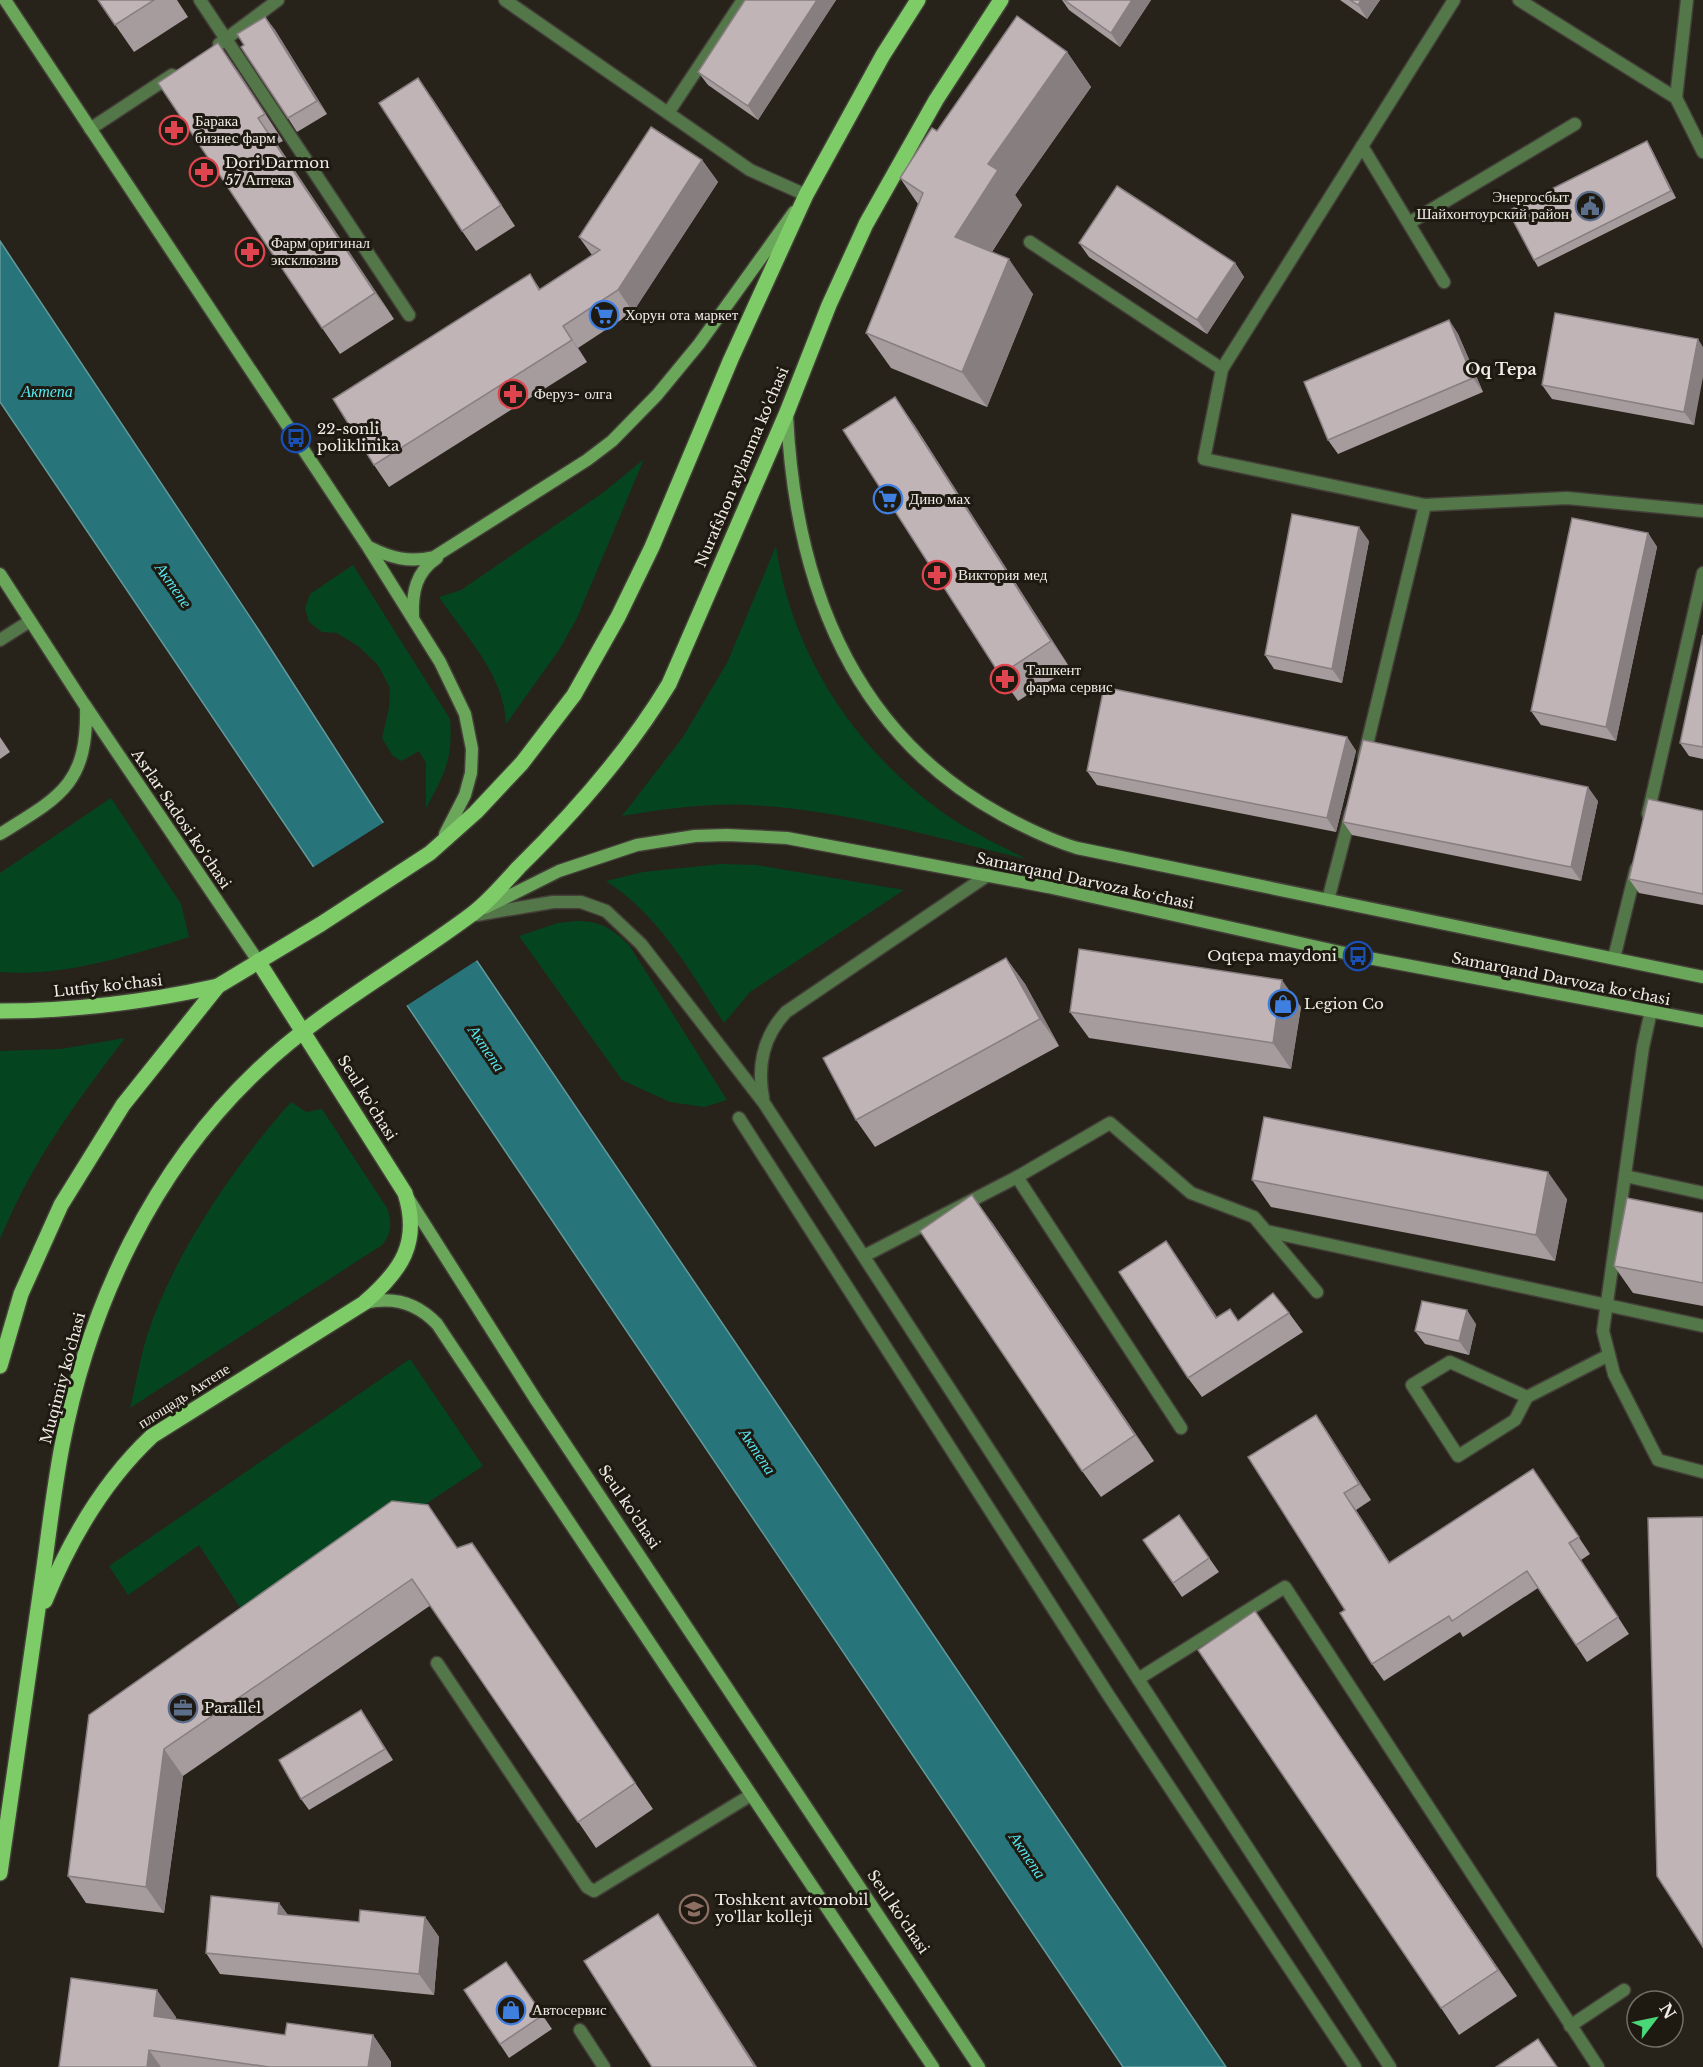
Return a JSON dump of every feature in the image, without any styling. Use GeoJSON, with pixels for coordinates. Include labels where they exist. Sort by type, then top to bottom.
{"type":"FeatureCollection","features":[{"type":"Feature","properties":{"kind":"main road"},"geometry":{"type":"LineString","coordinates":[[5,0],[368,547],[413,617],[456,692],[465,714],[472,749],[471,773],[462,804],[447,831],[430,853]]}},
{"type":"Feature","properties":{"kind":"main road"},"geometry":{"type":"LineString","coordinates":[[0,1366],[21,1294],[61,1205],[123,1105],[218,986],[321,924],[430,853],[476,812],[522,763],[574,695],[618,617],[652,547],[731,359],[806,195],[883,55],[918,0]]}},
{"type":"Feature","properties":{"kind":"main road","name":"Nurafshon aylanma ko'chasi"},"geometry":{"type":"LineString","coordinates":[[362,988],[471,916],[548,839],[601,780],[648,720],[669,684],[787,412],[829,305],[866,224],[936,100],[1001,0]]}},
{"type":"Feature","properties":{"kind":"main road"},"geometry":{"type":"LineString","coordinates":[[413,617],[412,595],[419,577],[430,562],[587,460],[632,422],[699,345],[806,195]]}},
{"type":"Feature","properties":{"kind":"main road","name":"Samarqand Darvoza koʻchasi"},"geometry":{"type":"LineString","coordinates":[[787,412],[793,496],[817,589],[831,630],[871,699],[891,727],[921,759],[978,802],[1056,842],[1703,977]]}},
{"type":"Feature","properties":{"kind":"main road"},"geometry":{"type":"LineString","coordinates":[[368,547],[403,560],[420,560],[447,550]]}},
{"type":"Feature","properties":{"kind":"main road","name":"Asrlar Sadosi ko‘chasi"},"geometry":{"type":"LineString","coordinates":[[0,574],[86,706],[83,750],[74,777],[54,800],[0,834]]}},
{"type":"Feature","properties":{"kind":"main road","name":"Asrlar Sadosi ko‘chasi"},"geometry":{"type":"LineString","coordinates":[[78,694],[258,961]]}},
{"type":"Feature","properties":{"kind":"main road","name":"Samarqand Darvoza koʻchasi"},"geometry":{"type":"LineString","coordinates":[[471,916],[510,894],[592,858],[637,845],[695,836],[787,838],[988,876],[1358,956],[1703,1022]]}},
{"type":"Feature","properties":{"kind":"main road","name":"Seul ko'chasi"},"geometry":{"type":"LineString","coordinates":[[258,961],[536,1400],[979,2067]]}},
{"type":"Feature","properties":{"kind":"main road","name":"Lutfiy ko'chasi"},"geometry":{"type":"LineString","coordinates":[[0,1011],[67,1009],[145,1002],[218,986]]}},
{"type":"Feature","properties":{"kind":"main road","name":"Muqimiy ko'chasi"},"geometry":{"type":"LineString","coordinates":[[0,1874],[61,1448],[98,1313],[115,1274],[158,1193],[181,1158],[228,1100],[303,1031],[362,988]]}},
{"type":"Feature","properties":{"kind":"main road","name":"площадь Актепе"},"geometry":{"type":"LineString","coordinates":[[35,1626],[57,1572],[83,1521],[115,1474],[132,1455],[152,1436],[364,1303],[393,1274],[408,1246],[411,1216],[405,1193]]}},
{"type":"Feature","properties":{"kind":"main road"},"geometry":{"type":"LineString","coordinates":[[364,1303],[385,1299],[406,1303],[422,1311],[437,1324],[933,2067]]}},
{"type":"Feature","properties":{"kind":"street"},"geometry":{"type":"LineString","coordinates":[[200,0],[410,315]]}},
{"type":"Feature","properties":{"kind":"street"},"geometry":{"type":"LineString","coordinates":[[206,52],[278,0]]}},
{"type":"Feature","properties":{"kind":"street"},"geometry":{"type":"LineString","coordinates":[[505,0],[750,170],[806,195]]}},
{"type":"Feature","properties":{"kind":"street"},"geometry":{"type":"LineString","coordinates":[[668,113],[743,0]]}},
{"type":"Feature","properties":{"kind":"street"},"geometry":{"type":"LineString","coordinates":[[1454,0],[1222,369],[1204,459],[1425,505],[1567,498],[1703,511]]}},
{"type":"Feature","properties":{"kind":"street"},"geometry":{"type":"LineString","coordinates":[[1519,0],[1676,98],[1703,152]]}},
{"type":"Feature","properties":{"kind":"street"},"geometry":{"type":"LineString","coordinates":[[1676,98],[1688,0]]}},
{"type":"Feature","properties":{"kind":"street"},"geometry":{"type":"LineString","coordinates":[[90,129],[187,65]]}},
{"type":"Feature","properties":{"kind":"street"},"geometry":{"type":"LineString","coordinates":[[1409,223],[1575,124]]}},
{"type":"Feature","properties":{"kind":"street"},"geometry":{"type":"LineString","coordinates":[[1362,146],[1444,282]]}},
{"type":"Feature","properties":{"kind":"street"},"geometry":{"type":"LineString","coordinates":[[1030,242],[1222,369]]}},
{"type":"Feature","properties":{"kind":"street"},"geometry":{"type":"LineString","coordinates":[[1360,771],[1425,505]]}},
{"type":"Feature","properties":{"kind":"street"},"geometry":{"type":"LineString","coordinates":[[1646,824],[1703,573]]}},
{"type":"Feature","properties":{"kind":"street"},"geometry":{"type":"LineString","coordinates":[[0,640],[30,621]]}},
{"type":"Feature","properties":{"kind":"street"},"geometry":{"type":"LineString","coordinates":[[1328,900],[1355,794]]}},
{"type":"Feature","properties":{"kind":"street"},"geometry":{"type":"LineString","coordinates":[[1614,958],[1639,858]]}},
{"type":"Feature","properties":{"kind":"street"},"geometry":{"type":"LineString","coordinates":[[764,1103],[760,1072],[761,1058],[771,1033],[786,1012],[988,876]]}},
{"type":"Feature","properties":{"kind":"street"},"geometry":{"type":"LineString","coordinates":[[471,916],[553,902],[581,902],[606,911],[641,944],[764,1103],[1390,2067]]}},
{"type":"Feature","properties":{"kind":"street"},"geometry":{"type":"LineString","coordinates":[[1651,1011],[1643,1047],[1603,1331],[1614,1374],[1628,1407],[1658,1460],[1703,1472]]}},
{"type":"Feature","properties":{"kind":"street"},"geometry":{"type":"LineString","coordinates":[[739,1118],[1109,1696],[1354,2067]]}},
{"type":"Feature","properties":{"kind":"street"},"geometry":{"type":"LineString","coordinates":[[864,1256],[1017,1177],[1110,1123],[1191,1193],[1254,1217],[1317,1292]]}},
{"type":"Feature","properties":{"kind":"street"},"geometry":{"type":"LineString","coordinates":[[1625,1176],[1703,1193]]}},
{"type":"Feature","properties":{"kind":"street"},"geometry":{"type":"LineString","coordinates":[[1017,1177],[1181,1428]]}},
{"type":"Feature","properties":{"kind":"street"},"geometry":{"type":"LineString","coordinates":[[1266,1231],[1703,1326]]}},
{"type":"Feature","properties":{"kind":"street"},"geometry":{"type":"LineString","coordinates":[[1527,1397],[1450,1362],[1412,1385],[1458,1456],[1515,1420],[1527,1397],[1609,1355]]}},
{"type":"Feature","properties":{"kind":"street"},"geometry":{"type":"LineString","coordinates":[[1138,1679],[1285,1587],[1598,2067]]}},
{"type":"Feature","properties":{"kind":"street"},"geometry":{"type":"LineString","coordinates":[[437,1663],[587,1887],[594,1891],[751,1795]]}},
{"type":"Feature","properties":{"kind":"street"},"geometry":{"type":"LineString","coordinates":[[1570,2026],[1624,1990]]}},
{"type":"Feature","properties":{"kind":"street"},"geometry":{"type":"LineString","coordinates":[[580,2030],[604,2067]]}},
{"type":"Feature","properties":{"kind":"green space"},"geometry":{"type":"Polygon","coordinates":[[[644,459],[577,618],[559,650],[506,724],[499,689],[491,673],[439,597],[461,590],[604,492],[644,459]]]}},
{"type":"Feature","properties":{"kind":"green space"},"geometry":{"type":"Polygon","coordinates":[[[776,546],[784,586],[796,624],[812,661],[832,696],[855,728],[881,759],[942,812],[1026,859],[854,818],[784,808],[717,805],[622,816],[683,737],[727,663],[776,546]]]}},
{"type":"Feature","properties":{"kind":"green space"},"geometry":{"type":"Polygon","coordinates":[[[353,565],[450,719],[449,756],[426,808],[426,763],[419,751],[401,761],[393,756],[382,738],[389,708],[390,688],[378,665],[358,646],[337,633],[322,632],[309,622],[305,608],[310,594],[353,565]]]}},
{"type":"Feature","properties":{"kind":"green space"},"geometry":{"type":"Polygon","coordinates":[[[111,798],[181,904],[189,937],[119,958],[72,968],[24,973],[0,972],[0,873],[111,798]]]}},
{"type":"Feature","properties":{"kind":"green space"},"geometry":{"type":"Polygon","coordinates":[[[721,864],[756,865],[904,890],[750,992],[724,1023],[686,964],[658,927],[642,910],[606,881],[643,872],[721,864]]]}},
{"type":"Feature","properties":{"kind":"green space"},"geometry":{"type":"Polygon","coordinates":[[[593,922],[606,927],[629,945],[727,1100],[704,1107],[670,1102],[622,1080],[519,936],[558,923],[593,922]]]}},
{"type":"Feature","properties":{"kind":"green space"},"geometry":{"type":"Polygon","coordinates":[[[125,1038],[72,1110],[41,1158],[0,1239],[0,1051],[61,1049],[125,1038]]]}},
{"type":"Feature","properties":{"kind":"green space"},"geometry":{"type":"Polygon","coordinates":[[[291,1102],[306,1112],[322,1109],[387,1208],[390,1218],[388,1236],[382,1245],[130,1408],[142,1354],[158,1305],[189,1243],[228,1182],[291,1102]]]}},
{"type":"Feature","properties":{"kind":"green space"},"geometry":{"type":"Polygon","coordinates":[[[410,1359],[483,1466],[249,1621],[199,1545],[128,1595],[109,1566],[410,1359]]]}},
{"type":"Feature","properties":{"kind":"water","name":"Актепа"},"geometry":{"type":"Polygon","coordinates":[[[0,241],[258,629],[376,812],[1226,2067],[1123,2067],[0,402],[0,241]]]}},
{"type":"Feature","properties":{"kind":"pier"},"geometry":{"type":"Polygon","coordinates":[[[386,821],[479,959],[406,1006],[312,868],[386,821]]]}},
{"type":"Feature","properties":{"kind":"building"},"geometry":{"type":"Polygon","coordinates":[[[98,0],[154,0],[115,25],[98,0]]]}},
{"type":"Feature","properties":{"kind":"building"},"geometry":{"type":"Polygon","coordinates":[[[745,0],[817,0],[748,106],[698,72],[745,0]]]}},
{"type":"Feature","properties":{"kind":"building"},"geometry":{"type":"Polygon","coordinates":[[[1064,0],[1132,0],[1111,33],[1064,0]]]}},
{"type":"Feature","properties":{"kind":"building"},"geometry":{"type":"Polygon","coordinates":[[[1350,0],[1361,0],[1358,5],[1350,0]]]}},
{"type":"Feature","properties":{"kind":"building"},"geometry":{"type":"Polygon","coordinates":[[[1017,16],[1067,52],[988,164],[998,170],[955,237],[1009,259],[962,372],[866,333],[923,193],[900,178],[932,128],[937,131],[1017,16]]]}},
{"type":"Feature","properties":{"kind":"building"},"geometry":{"type":"Polygon","coordinates":[[[265,17],[317,101],[288,118],[241,47],[244,45],[237,34],[265,17]]]}},
{"type":"Feature","properties":{"kind":"building"},"geometry":{"type":"Polygon","coordinates":[[[218,43],[265,114],[258,118],[375,293],[322,328],[158,83],[218,43]]]}},
{"type":"Feature","properties":{"kind":"building"},"geometry":{"type":"Polygon","coordinates":[[[418,78],[501,205],[462,231],[379,103],[418,78]]]}},
{"type":"Feature","properties":{"kind":"building"},"geometry":{"type":"Polygon","coordinates":[[[651,127],[702,160],[618,290],[563,326],[572,340],[374,465],[333,399],[530,274],[539,290],[600,250],[579,237],[651,127]]]}},
{"type":"Feature","properties":{"kind":"building"},"geometry":{"type":"Polygon","coordinates":[[[1647,141],[1671,191],[1534,260],[1508,211],[1647,141]]]}},
{"type":"Feature","properties":{"kind":"building"},"geometry":{"type":"Polygon","coordinates":[[[1117,186],[1235,263],[1197,320],[1079,243],[1117,186]]]}},
{"type":"Feature","properties":{"kind":"building"},"geometry":{"type":"Polygon","coordinates":[[[1555,313],[1698,339],[1684,412],[1542,385],[1555,313]]]}},
{"type":"Feature","properties":{"kind":"building"},"geometry":{"type":"Polygon","coordinates":[[[1449,320],[1473,378],[1328,440],[1304,382],[1449,320]]]}},
{"type":"Feature","properties":{"kind":"building"},"geometry":{"type":"Polygon","coordinates":[[[895,397],[1051,641],[1000,675],[843,430],[895,397]]]}},
{"type":"Feature","properties":{"kind":"building"},"geometry":{"type":"Polygon","coordinates":[[[1292,514],[1359,527],[1332,669],[1265,655],[1292,514]]]}},
{"type":"Feature","properties":{"kind":"building"},"geometry":{"type":"Polygon","coordinates":[[[1572,518],[1648,533],[1606,727],[1531,711],[1572,518]]]}},
{"type":"Feature","properties":{"kind":"building"},"geometry":{"type":"Polygon","coordinates":[[[1703,635],[1703,747],[1680,743],[1703,635]]]}},
{"type":"Feature","properties":{"kind":"building"},"geometry":{"type":"Polygon","coordinates":[[[1104,687],[1347,737],[1327,818],[1087,771],[1104,687]]]}},
{"type":"Feature","properties":{"kind":"building"},"geometry":{"type":"Polygon","coordinates":[[[1363,740],[1588,787],[1571,867],[1343,822],[1363,740]]]}},
{"type":"Feature","properties":{"kind":"building"},"geometry":{"type":"Polygon","coordinates":[[[1648,799],[1703,811],[1703,894],[1629,879],[1648,799]]]}},
{"type":"Feature","properties":{"kind":"building"},"geometry":{"type":"Polygon","coordinates":[[[1079,949],[1282,980],[1273,1043],[1070,1012],[1079,949]]]}},
{"type":"Feature","properties":{"kind":"building"},"geometry":{"type":"Polygon","coordinates":[[[1006,958],[1040,1019],[856,1120],[823,1058],[1006,958]]]}},
{"type":"Feature","properties":{"kind":"building"},"geometry":{"type":"Polygon","coordinates":[[[1264,1117],[1548,1172],[1536,1235],[1252,1180],[1264,1117]]]}},
{"type":"Feature","properties":{"kind":"building"},"geometry":{"type":"Polygon","coordinates":[[[972,1195],[1135,1435],[1082,1471],[920,1231],[972,1195]]]}},
{"type":"Feature","properties":{"kind":"building"},"geometry":{"type":"Polygon","coordinates":[[[1627,1198],[1703,1213],[1703,1283],[1614,1266],[1627,1198]]]}},
{"type":"Feature","properties":{"kind":"building"},"geometry":{"type":"Polygon","coordinates":[[[1166,1241],[1216,1318],[1230,1309],[1238,1321],[1273,1293],[1289,1313],[1188,1378],[1119,1272],[1166,1241]]]}},
{"type":"Feature","properties":{"kind":"building"},"geometry":{"type":"Polygon","coordinates":[[[1422,1301],[1467,1310],[1459,1341],[1415,1331],[1422,1301]]]}},
{"type":"Feature","properties":{"kind":"building"},"geometry":{"type":"Polygon","coordinates":[[[1316,1415],[1359,1484],[1344,1493],[1389,1563],[1533,1469],[1579,1537],[1569,1543],[1618,1617],[1576,1645],[1527,1571],[1452,1621],[1449,1616],[1372,1664],[1340,1613],[1345,1610],[1248,1457],[1316,1415]]]}},
{"type":"Feature","properties":{"kind":"building"},"geometry":{"type":"Polygon","coordinates":[[[392,1501],[428,1505],[457,1548],[472,1543],[635,1783],[578,1822],[412,1579],[164,1749],[146,1887],[68,1876],[89,1715],[392,1501]]]}},
{"type":"Feature","properties":{"kind":"building"},"geometry":{"type":"Polygon","coordinates":[[[1179,1515],[1209,1558],[1173,1583],[1143,1540],[1179,1515]]]}},
{"type":"Feature","properties":{"kind":"building"},"geometry":{"type":"Polygon","coordinates":[[[1703,1517],[1703,1947],[1657,1876],[1648,1518],[1703,1517]]]}},
{"type":"Feature","properties":{"kind":"building"},"geometry":{"type":"Polygon","coordinates":[[[1255,1611],[1498,1970],[1441,2008],[1198,1650],[1255,1611]]]}},
{"type":"Feature","properties":{"kind":"building"},"geometry":{"type":"Polygon","coordinates":[[[361,1710],[385,1749],[301,1799],[279,1760],[361,1710]]]}},
{"type":"Feature","properties":{"kind":"building"},"geometry":{"type":"Polygon","coordinates":[[[211,1896],[279,1903],[278,1914],[359,1922],[360,1910],[425,1917],[419,1974],[206,1953],[211,1896]]]}},
{"type":"Feature","properties":{"kind":"building"},"geometry":{"type":"Polygon","coordinates":[[[658,1914],[755,2067],[652,2067],[584,1961],[658,1914]]]}},
{"type":"Feature","properties":{"kind":"building"},"geometry":{"type":"Polygon","coordinates":[[[506,1962],[543,2015],[500,2044],[464,1990],[506,1962]]]}},
{"type":"Feature","properties":{"kind":"building"},"geometry":{"type":"Polygon","coordinates":[[[71,1978],[157,1990],[154,2016],[285,2035],[287,2023],[373,2035],[368,2067],[269,2067],[149,2050],[147,2067],[59,2067],[71,1978]]]}},
{"type":"Feature","properties":{"kind":"building"},"geometry":{"type":"Polygon","coordinates":[[[1538,2039],[1557,2067],[1496,2067],[1538,2039]]]}},
{"type":"Feature","properties":{"kind":"place","name":"Барака бизнес фарм"},"geometry":{"type":"Point","coordinates":[174,130]}},
{"type":"Feature","properties":{"kind":"place","name":"Dori Darmon 57 Аптека"},"geometry":{"type":"Point","coordinates":[204,172]}},
{"type":"Feature","properties":{"kind":"place","name":"Энергосбыт Шайхонтоурский район"},"geometry":{"type":"Point","coordinates":[1590,206]}},
{"type":"Feature","properties":{"kind":"place","name":"Фарм оригинал эксклюзив"},"geometry":{"type":"Point","coordinates":[250,252]}},
{"type":"Feature","properties":{"kind":"place","name":"Хорун ота маркет"},"geometry":{"type":"Point","coordinates":[604,315]}},
{"type":"Feature","properties":{"kind":"place","name":"Феруз- олга"},"geometry":{"type":"Point","coordinates":[513,394]}},
{"type":"Feature","properties":{"kind":"place","name":"22-sonli poliklinika"},"geometry":{"type":"Point","coordinates":[296,438]}},
{"type":"Feature","properties":{"kind":"place","name":"Дино мах"},"geometry":{"type":"Point","coordinates":[888,499]}},
{"type":"Feature","properties":{"kind":"place","name":"Виктория мед"},"geometry":{"type":"Point","coordinates":[937,575]}},
{"type":"Feature","properties":{"kind":"place","name":"Ташкент фарма сервис"},"geometry":{"type":"Point","coordinates":[1005,679]}},
{"type":"Feature","properties":{"kind":"place","name":"Oqtepa maydoni"},"geometry":{"type":"Point","coordinates":[1358,956]}},
{"type":"Feature","properties":{"kind":"place","name":"Legion Co"},"geometry":{"type":"Point","coordinates":[1283,1004]}},
{"type":"Feature","properties":{"kind":"place","name":"Parallel"},"geometry":{"type":"Point","coordinates":[183,1708]}},
{"type":"Feature","properties":{"kind":"place","name":"Toshkent avtomobil yo'llar kolleji"},"geometry":{"type":"Point","coordinates":[694,1909]}},
{"type":"Feature","properties":{"kind":"place","name":"Автосервис"},"geometry":{"type":"Point","coordinates":[511,2010]}},
{"type":"Feature","properties":{"kind":"district","name":"Oq Tepa"},"geometry":{"type":"Point","coordinates":[1501,369]}},
{"type":"Feature","properties":{"kind":"water label","name":"Актепе"},"geometry":{"type":"Point","coordinates":[174,585]}}]}
